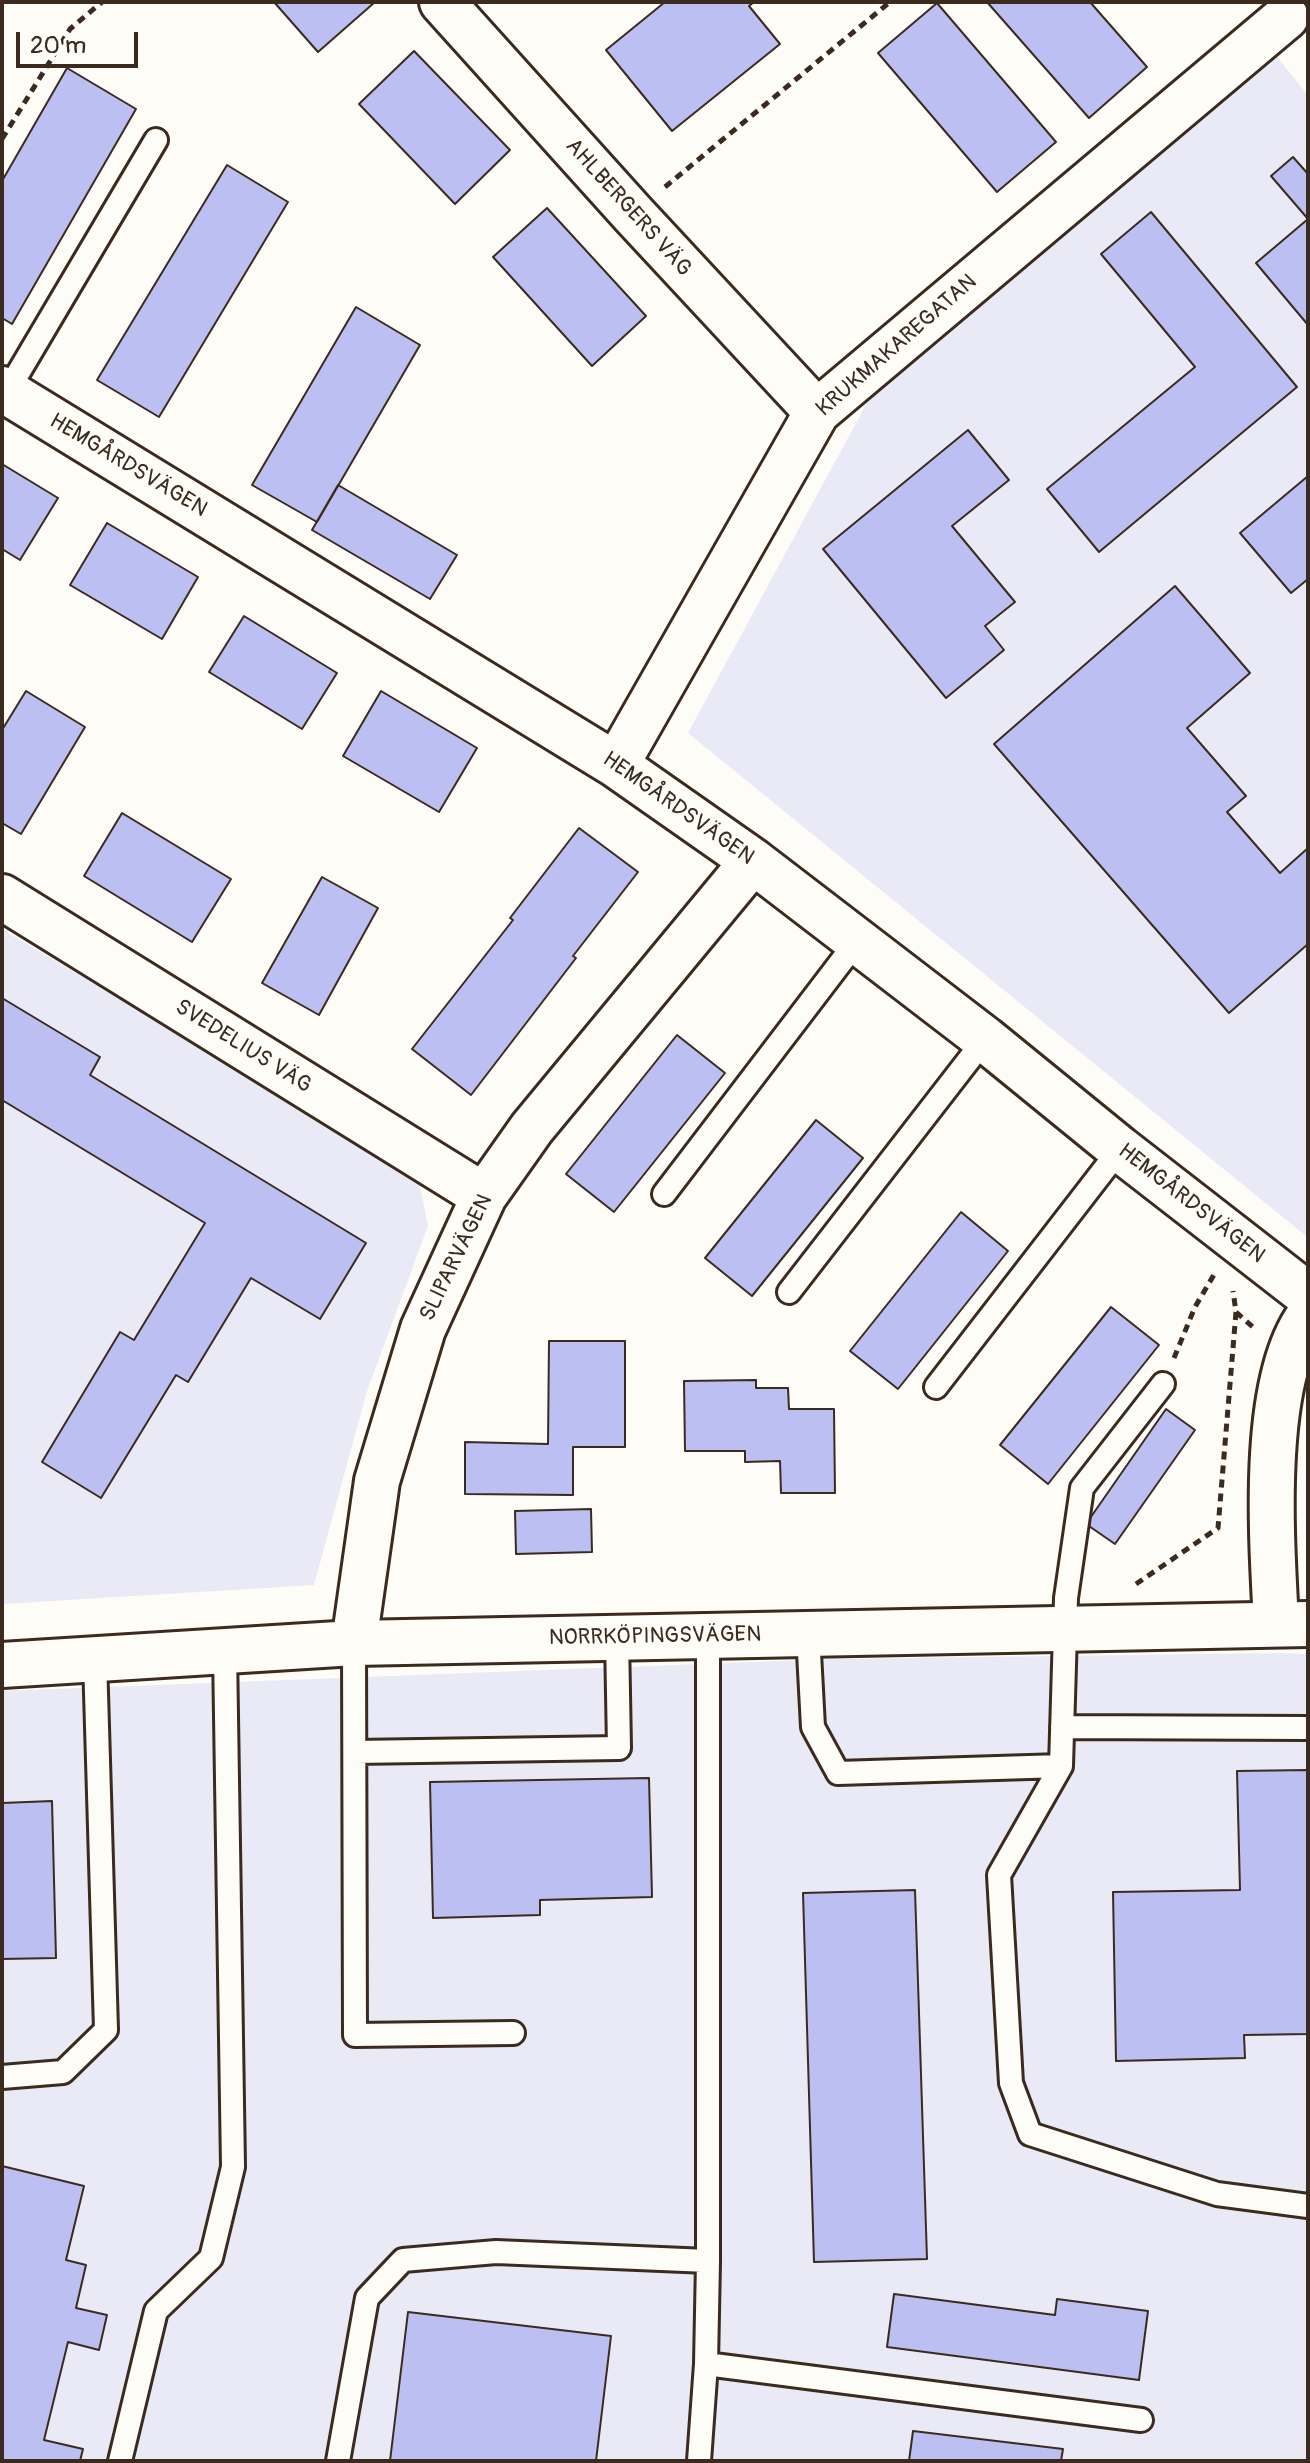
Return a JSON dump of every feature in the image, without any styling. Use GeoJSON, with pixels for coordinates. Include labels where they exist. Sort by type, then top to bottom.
{"type":"FeatureCollection","features":[{"type":"Feature","properties":{"kind":"street","name":"AHLBERGERS VÄG"},"geometry":{"type":"LineString","coordinates":[[442,2],[817,412]]}},
{"type":"Feature","properties":{"kind":"street","name":"KRUKMAKAREGATAN"},"geometry":{"type":"LineString","coordinates":[[616,765],[817,412],[1289,22]]}},
{"type":"Feature","properties":{"kind":"street","name":"HEMGÅRDSVÄGEN"},"geometry":{"type":"LineString","coordinates":[[4,390],[616,765],[753,861],[985,1039],[1308,1295]]}},
{"type":"Feature","properties":{"kind":"street","name":"SLIPARVÄGEN"},"geometry":{"type":"LineString","coordinates":[[354,1643],[377,1481],[423,1329],[484,1196],[532,1128],[753,861]]}},
{"type":"Feature","properties":{"kind":"street","name":"SVEDELIUS VÄG"},"geometry":{"type":"LineString","coordinates":[[2,897],[484,1196]]}},
{"type":"Feature","properties":{"kind":"street"},"geometry":{"type":"LineString","coordinates":[[1292,1624],[1272,1531],[1274,1447],[1287,1360],[1299,1329],[1308,1317]]}},
{"type":"Feature","properties":{"kind":"street","name":"NORRKÖPINGSVÄGEN"},"geometry":{"type":"LineString","coordinates":[[2,1665],[354,1643],[1292,1624]]}},
{"type":"Feature","properties":{"kind":"lane"},"geometry":{"type":"LineString","coordinates":[[4,390],[156,140]]}},
{"type":"Feature","properties":{"kind":"lane"},"geometry":{"type":"LineString","coordinates":[[664,1194],[857,941]]}},
{"type":"Feature","properties":{"kind":"lane"},"geometry":{"type":"LineString","coordinates":[[789,1292],[985,1039]]}},
{"type":"Feature","properties":{"kind":"lane"},"geometry":{"type":"LineString","coordinates":[[936,1387],[1120,1149]]}},
{"type":"Feature","properties":{"kind":"lane"},"geometry":{"type":"LineString","coordinates":[[1163,1384],[1082,1488],[1066,1598],[1061,1766],[999,1875],[1011,2083],[1030,2134],[1217,2194],[1308,2206]]}},
{"type":"Feature","properties":{"kind":"lane"},"geometry":{"type":"LineString","coordinates":[[808,1634],[813,1727],[838,1773],[1061,1766]]}},
{"type":"Feature","properties":{"kind":"lane"},"geometry":{"type":"LineString","coordinates":[[699,2461],[706,2364],[708,2261],[708,1637]]}},
{"type":"Feature","properties":{"kind":"lane"},"geometry":{"type":"LineString","coordinates":[[355,1752],[619,1748],[617,1638]]}},
{"type":"Feature","properties":{"kind":"lane"},"geometry":{"type":"LineString","coordinates":[[354,1643],[355,2035],[513,2033]]}},
{"type":"Feature","properties":{"kind":"lane"},"geometry":{"type":"LineString","coordinates":[[120,2461],[156,2311],[211,2258],[233,2167],[225,1651]]}},
{"type":"Feature","properties":{"kind":"lane"},"geometry":{"type":"LineString","coordinates":[[2,2077],[63,2072],[106,2030],[95,1659]]}},
{"type":"Feature","properties":{"kind":"lane"},"geometry":{"type":"LineString","coordinates":[[1062,1727],[1308,1728]]}},
{"type":"Feature","properties":{"kind":"lane"},"geometry":{"type":"LineString","coordinates":[[338,2461],[367,2298],[403,2260],[496,2252],[708,2261]]}},
{"type":"Feature","properties":{"kind":"lane"},"geometry":{"type":"LineString","coordinates":[[706,2364],[1141,2420]]}},
{"type":"Feature","properties":{"kind":"path"},"geometry":{"type":"LineString","coordinates":[[2,139],[70,29],[102,2]]}},
{"type":"Feature","properties":{"kind":"path"},"geometry":{"type":"LineString","coordinates":[[633,214],[890,2]]}},
{"type":"Feature","properties":{"kind":"path"},"geometry":{"type":"LineString","coordinates":[[1163,1384],[1195,1307],[1214,1274],[1239,1242]]}},
{"type":"Feature","properties":{"kind":"shaded area"},"geometry":{"type":"Polygon","coordinates":[[[1273,52],[1308,95],[1306,1236],[688,733],[868,401],[1273,52]]]}},
{"type":"Feature","properties":{"kind":"shaded area"},"geometry":{"type":"Polygon","coordinates":[[[2,929],[418,1177],[428,1226],[367,1391],[314,1585],[2,1604],[2,929]]]}},
{"type":"Feature","properties":{"kind":"shaded area"},"geometry":{"type":"Polygon","coordinates":[[[1308,1654],[1308,2461],[2,2461],[2,1691],[831,1659],[1308,1654]]]}},
{"type":"Feature","properties":{"kind":"building"},"geometry":{"type":"Polygon","coordinates":[[[274,2],[375,2],[318,52],[274,2]]]}},
{"type":"Feature","properties":{"kind":"building"},"geometry":{"type":"Polygon","coordinates":[[[665,2],[754,2],[749,6],[780,44],[672,131],[606,50],[665,2]]]}},
{"type":"Feature","properties":{"kind":"building"},"geometry":{"type":"Polygon","coordinates":[[[987,2],[1090,2],[1147,67],[1089,118],[987,2]]]}},
{"type":"Feature","properties":{"kind":"building"},"geometry":{"type":"Polygon","coordinates":[[[937,3],[1056,142],[997,192],[878,53],[937,3]]]}},
{"type":"Feature","properties":{"kind":"building"},"geometry":{"type":"Polygon","coordinates":[[[414,51],[510,150],[455,204],[359,104],[414,51]]]}},
{"type":"Feature","properties":{"kind":"building"},"geometry":{"type":"Polygon","coordinates":[[[67,68],[136,109],[12,324],[2,318],[2,181],[67,68]]]}},
{"type":"Feature","properties":{"kind":"building"},"geometry":{"type":"Polygon","coordinates":[[[1293,157],[1308,174],[1308,219],[1271,176],[1293,157]]]}},
{"type":"Feature","properties":{"kind":"building"},"geometry":{"type":"Polygon","coordinates":[[[227,165],[288,202],[159,417],[97,380],[227,165]]]}},
{"type":"Feature","properties":{"kind":"building"},"geometry":{"type":"Polygon","coordinates":[[[547,208],[646,316],[592,366],[493,257],[547,208]]]}},
{"type":"Feature","properties":{"kind":"building"},"geometry":{"type":"Polygon","coordinates":[[[1151,212],[1297,387],[1099,552],[1047,489],[1195,367],[1101,254],[1151,212]]]}},
{"type":"Feature","properties":{"kind":"building"},"geometry":{"type":"Polygon","coordinates":[[[1308,219],[1308,325],[1256,263],[1308,219]]]}},
{"type":"Feature","properties":{"kind":"building"},"geometry":{"type":"Polygon","coordinates":[[[356,307],[420,345],[317,522],[252,485],[356,307]]]}},
{"type":"Feature","properties":{"kind":"building"},"geometry":{"type":"Polygon","coordinates":[[[968,430],[1009,480],[952,526],[1015,602],[985,626],[1004,650],[946,698],[823,549],[968,430]]]}},
{"type":"Feature","properties":{"kind":"building"},"geometry":{"type":"Polygon","coordinates":[[[2,464],[58,498],[20,560],[2,549],[2,464]]]}},
{"type":"Feature","properties":{"kind":"building"},"geometry":{"type":"Polygon","coordinates":[[[1308,476],[1308,579],[1291,593],[1240,533],[1308,476]]]}},
{"type":"Feature","properties":{"kind":"building"},"geometry":{"type":"Polygon","coordinates":[[[338,485],[457,555],[430,599],[312,530],[338,485]]]}},
{"type":"Feature","properties":{"kind":"building"},"geometry":{"type":"Polygon","coordinates":[[[107,523],[198,577],[162,639],[70,585],[107,523]]]}},
{"type":"Feature","properties":{"kind":"building"},"geometry":{"type":"Polygon","coordinates":[[[1175,586],[1250,673],[1187,728],[1246,796],[1227,812],[1280,873],[1308,848],[1308,944],[1229,1013],[994,744],[1175,586]]]}},
{"type":"Feature","properties":{"kind":"building"},"geometry":{"type":"Polygon","coordinates":[[[244,616],[337,673],[302,729],[209,672],[244,616]]]}},
{"type":"Feature","properties":{"kind":"building"},"geometry":{"type":"Polygon","coordinates":[[[26,691],[85,727],[21,834],[2,823],[2,730],[26,691]]]}},
{"type":"Feature","properties":{"kind":"building"},"geometry":{"type":"Polygon","coordinates":[[[381,691],[477,748],[439,812],[343,756],[381,691]]]}},
{"type":"Feature","properties":{"kind":"building"},"geometry":{"type":"Polygon","coordinates":[[[122,813],[231,879],[192,942],[84,876],[122,813]]]}},
{"type":"Feature","properties":{"kind":"building"},"geometry":{"type":"Polygon","coordinates":[[[579,828],[638,872],[471,1095],[412,1049],[513,920],[510,918],[579,828]]]}},
{"type":"Feature","properties":{"kind":"building"},"geometry":{"type":"Polygon","coordinates":[[[322,877],[378,908],[319,1015],[262,983],[322,877]]]}},
{"type":"Feature","properties":{"kind":"building"},"geometry":{"type":"Polygon","coordinates":[[[2,998],[100,1057],[90,1075],[366,1243],[320,1319],[251,1278],[188,1382],[176,1375],[101,1498],[42,1462],[120,1332],[134,1340],[205,1223],[2,1100],[2,998]]]}},
{"type":"Feature","properties":{"kind":"building"},"geometry":{"type":"Polygon","coordinates":[[[677,1035],[725,1073],[614,1212],[566,1174],[677,1035]]]}},
{"type":"Feature","properties":{"kind":"building"},"geometry":{"type":"Polygon","coordinates":[[[816,1120],[863,1158],[752,1296],[705,1258],[816,1120]]]}},
{"type":"Feature","properties":{"kind":"building"},"geometry":{"type":"Polygon","coordinates":[[[961,1212],[1008,1251],[898,1389],[850,1351],[961,1212]]]}},
{"type":"Feature","properties":{"kind":"building"},"geometry":{"type":"Polygon","coordinates":[[[1111,1307],[1159,1345],[1048,1484],[1000,1445],[1111,1307]]]}},
{"type":"Feature","properties":{"kind":"building"},"geometry":{"type":"Polygon","coordinates":[[[549,1341],[625,1341],[625,1447],[573,1447],[573,1495],[465,1494],[465,1442],[548,1444],[549,1341]]]}},
{"type":"Feature","properties":{"kind":"building"},"geometry":{"type":"Polygon","coordinates":[[[756,1380],[756,1388],[788,1388],[789,1409],[834,1409],[835,1493],[781,1493],[780,1461],[745,1462],[745,1451],[685,1451],[684,1381],[756,1380]]]}},
{"type":"Feature","properties":{"kind":"building"},"geometry":{"type":"Polygon","coordinates":[[[1166,1409],[1195,1430],[1115,1544],[1086,1524],[1166,1409]]]}},
{"type":"Feature","properties":{"kind":"building"},"geometry":{"type":"Polygon","coordinates":[[[591,1509],[592,1552],[516,1554],[515,1511],[591,1509]]]}},
{"type":"Feature","properties":{"kind":"building"},"geometry":{"type":"Polygon","coordinates":[[[1308,1770],[1308,2034],[1244,2035],[1245,2058],[1116,2061],[1113,1892],[1240,1890],[1237,1771],[1308,1770]]]}},
{"type":"Feature","properties":{"kind":"building"},"geometry":{"type":"Polygon","coordinates":[[[649,1778],[652,1897],[540,1900],[540,1915],[433,1918],[430,1782],[649,1778]]]}},
{"type":"Feature","properties":{"kind":"building"},"geometry":{"type":"Polygon","coordinates":[[[52,1801],[56,1958],[2,1959],[2,1803],[52,1801]]]}},
{"type":"Feature","properties":{"kind":"building"},"geometry":{"type":"Polygon","coordinates":[[[915,1890],[927,2259],[814,2262],[803,1893],[915,1890]]]}},
{"type":"Feature","properties":{"kind":"building"},"geometry":{"type":"Polygon","coordinates":[[[2,2166],[84,2186],[66,2260],[86,2265],[76,2308],[107,2315],[99,2350],[68,2342],[44,2440],[83,2449],[80,2461],[2,2461],[2,2166]]]}},
{"type":"Feature","properties":{"kind":"building"},"geometry":{"type":"Polygon","coordinates":[[[894,2294],[1055,2315],[1057,2299],[1148,2311],[1139,2380],[887,2347],[894,2294]]]}},
{"type":"Feature","properties":{"kind":"building"},"geometry":{"type":"Polygon","coordinates":[[[408,2312],[611,2336],[596,2461],[390,2461],[408,2312]]]}},
{"type":"Feature","properties":{"kind":"building"},"geometry":{"type":"Polygon","coordinates":[[[913,2431],[1063,2449],[1061,2461],[909,2461],[913,2431]]]}}]}
